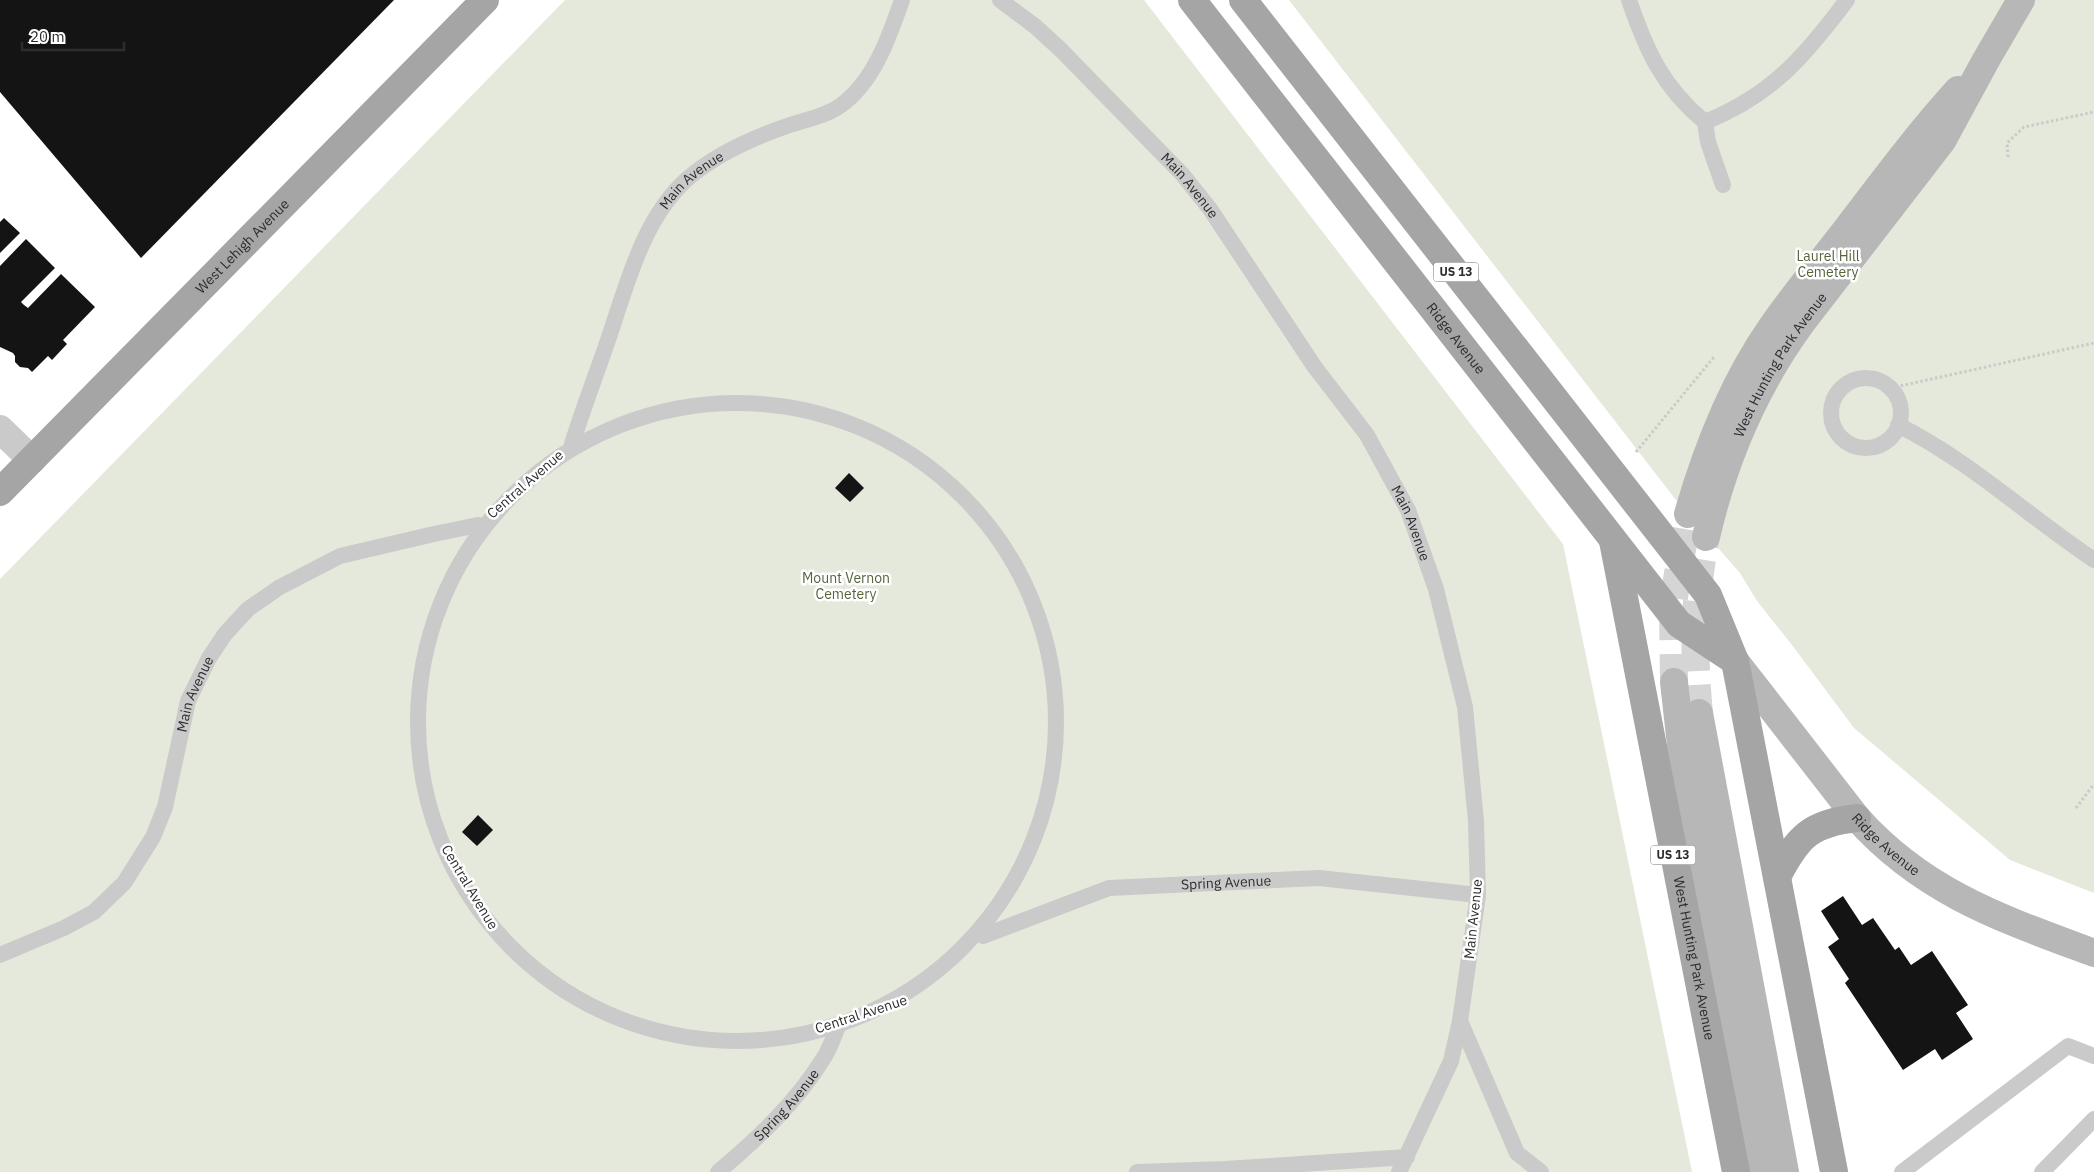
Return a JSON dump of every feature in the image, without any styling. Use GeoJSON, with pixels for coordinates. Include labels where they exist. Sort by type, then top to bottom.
{"type":"FeatureCollection","features":[{"type":"Feature","properties":{"kind":"main road","name":"West Lehigh Avenue"},"geometry":{"type":"LineString","coordinates":[[0,492],[485,0]]}},
{"type":"Feature","properties":{"kind":"main road","name":"Ridge Avenue"},"geometry":{"type":"LineString","coordinates":[[1192,0],[1679,624],[1735,661]]}},
{"type":"Feature","properties":{"kind":"main road","name":"Ridge Avenue"},"geometry":{"type":"LineString","coordinates":[[1244,0],[1708,595],[1735,661],[1872,835],[1907,865],[1951,894],[2003,918],[2094,954]]}},
{"type":"Feature","properties":{"kind":"main road","name":"West Hunting Park Avenue"},"geometry":{"type":"LineString","coordinates":[[1706,536],[1725,469],[1748,411],[1762,385],[1798,328],[1942,141],[2021,0]]}},
{"type":"Feature","properties":{"kind":"main road","name":"West Hunting Park Avenue"},"geometry":{"type":"LineString","coordinates":[[1688,514],[1704,461],[1729,402],[1742,375],[1771,328],[1925,127],[1986,60]]}},
{"type":"Feature","properties":{"kind":"main road","name":"West Hunting Park Avenue"},"geometry":{"type":"LineString","coordinates":[[1612,537],[1736,1172]]}},
{"type":"Feature","properties":{"kind":"main road","name":"US 13"},"geometry":{"type":"LineString","coordinates":[[1735,661],[1834,1172]]}},
{"type":"Feature","properties":{"kind":"main road","name":"West Hunting Park Avenue"},"geometry":{"type":"LineString","coordinates":[[1674,682],[1681,745],[1763,1172]]}},
{"type":"Feature","properties":{"kind":"main road"},"geometry":{"type":"LineString","coordinates":[[1699,713],[1785,1172]]}},
{"type":"Feature","properties":{"kind":"main road"},"geometry":{"type":"LineString","coordinates":[[1777,878],[1794,847],[1806,835],[1819,826],[1834,820],[1857,818]]}},
{"type":"Feature","properties":{"kind":"street"},"geometry":{"type":"LineString","coordinates":[[0,428],[32,460]]}},
{"type":"Feature","properties":{"kind":"lane","name":"Main Avenue"},"geometry":{"type":"LineString","coordinates":[[572,444],[642,245],[668,200],[688,179],[712,161],[748,141],[786,126],[816,118],[839,106],[857,91],[869,74],[892,30],[902,0]]}},
{"type":"Feature","properties":{"kind":"lane","name":"Main Avenue"},"geometry":{"type":"LineString","coordinates":[[1000,0],[1036,27],[1061,50],[1182,174],[1210,209],[1314,366],[1367,435],[1408,510],[1436,589],[1465,707],[1476,821],[1478,895],[1460,1021],[1451,1061],[1399,1172]]}},
{"type":"Feature","properties":{"kind":"lane"},"geometry":{"type":"LineString","coordinates":[[1629,0],[1657,69],[1676,96],[1705,122],[1708,142],[1724,185]]}},
{"type":"Feature","properties":{"kind":"lane"},"geometry":{"type":"LineString","coordinates":[[1705,122],[1730,112],[1758,96],[1779,78],[1813,43],[1848,0]]}},
{"type":"Feature","properties":{"kind":"lane"},"geometry":{"type":"LineString","coordinates":[[1858,378],[1870,378],[1881,381],[1891,388],[1898,399],[1901,412],[1898,425],[1892,436],[1883,443],[1872,447],[1860,448],[1849,444],[1839,436],[1833,426],[1830,414],[1832,402],[1838,391],[1847,383],[1858,378]]}},
{"type":"Feature","properties":{"kind":"lane","name":"Central Avenue"},"geometry":{"type":"LineString","coordinates":[[723,403],[806,411],[883,439],[952,486],[1006,548],[1042,623],[1058,704],[1053,787],[1028,866],[983,936],[917,996],[839,1024],[786,1036],[709,1036],[671,1029],[618,1014],[573,996],[518,956],[492,927],[448,852],[424,806],[414,770],[414,734],[426,647],[438,606],[459,558],[478,526],[543,467],[572,444],[641,417],[723,403]]}},
{"type":"Feature","properties":{"kind":"lane"},"geometry":{"type":"LineString","coordinates":[[1898,425],[1931,442],[1957,459],[2055,534],[2094,560]]}},
{"type":"Feature","properties":{"kind":"lane","name":"Main Avenue"},"geometry":{"type":"LineString","coordinates":[[0,955],[64,928],[94,912],[124,883],[153,837],[165,808],[188,702],[209,658],[225,634],[248,610],[280,587],[340,556],[434,534],[478,526]]}},
{"type":"Feature","properties":{"kind":"lane","name":"Spring Avenue"},"geometry":{"type":"LineString","coordinates":[[983,936],[1109,888],[1319,878],[1478,895]]}},
{"type":"Feature","properties":{"kind":"lane"},"geometry":{"type":"LineString","coordinates":[[1460,1021],[1517,1153],[1541,1172]]}},
{"type":"Feature","properties":{"kind":"lane","name":"Spring Avenue"},"geometry":{"type":"LineString","coordinates":[[718,1172],[766,1129],[796,1096],[824,1058],[839,1024]]}},
{"type":"Feature","properties":{"kind":"lane"},"geometry":{"type":"LineString","coordinates":[[1902,1172],[2068,1046],[2094,1056]]}},
{"type":"Feature","properties":{"kind":"lane"},"geometry":{"type":"LineString","coordinates":[[2042,1172],[2094,1119]]}},
{"type":"Feature","properties":{"kind":"lane"},"geometry":{"type":"LineString","coordinates":[[1137,1172],[1225,1169],[1407,1157]]}},
{"type":"Feature","properties":{"kind":"path"},"geometry":{"type":"LineString","coordinates":[[2008,157],[2007,144],[2024,127],[2094,112]]}},
{"type":"Feature","properties":{"kind":"path"},"geometry":{"type":"LineString","coordinates":[[1891,388],[2094,343]]}},
{"type":"Feature","properties":{"kind":"path"},"geometry":{"type":"LineString","coordinates":[[1633,455],[1718,352]]}},
{"type":"Feature","properties":{"kind":"path"},"geometry":{"type":"LineString","coordinates":[[2076,808],[2094,784]]}},
{"type":"Feature","properties":{"kind":"green space","name":"Mount Vernon Cemetery"},"geometry":{"type":"Polygon","coordinates":[[[565,0],[1144,0],[1563,544],[1692,1172],[0,1172],[0,579],[565,0]]]}},
{"type":"Feature","properties":{"kind":"green space","name":"Laurel Hill Cemetery"},"geometry":{"type":"Polygon","coordinates":[[[1289,0],[2094,0],[2094,893],[2010,860],[1854,728],[1757,601],[1740,573],[1676,500],[1289,0]]]}},
{"type":"Feature","properties":{"kind":"building"},"geometry":{"type":"Polygon","coordinates":[[[0,0],[394,0],[141,258],[0,92],[0,0]]]}},
{"type":"Feature","properties":{"kind":"building"},"geometry":{"type":"Polygon","coordinates":[[[4,218],[20,233],[0,253],[0,222],[4,218]]]}},
{"type":"Feature","properties":{"kind":"building"},"geometry":{"type":"Polygon","coordinates":[[[26,239],[55,268],[21,302],[24,305],[28,308],[61,274],[95,307],[63,340],[67,344],[52,360],[48,356],[32,372],[28,368],[20,367],[15,362],[13,353],[0,347],[0,266],[26,239]]]}},
{"type":"Feature","properties":{"kind":"building"},"geometry":{"type":"Polygon","coordinates":[[[849,473],[864,488],[850,502],[835,488],[849,473]]]}},
{"type":"Feature","properties":{"kind":"building"},"geometry":{"type":"Polygon","coordinates":[[[478,815],[493,830],[477,846],[462,832],[478,815]]]}},
{"type":"Feature","properties":{"kind":"building"},"geometry":{"type":"Polygon","coordinates":[[[1843,896],[1862,925],[1873,918],[1895,950],[1899,947],[1911,965],[1932,951],[1968,1005],[1956,1013],[1973,1039],[1942,1060],[1935,1049],[1903,1070],[1845,983],[1849,979],[1828,947],[1839,939],[1821,911],[1843,896]]]}},
{"type":"Feature","properties":{"kind":"tunnel"},"geometry":{"type":"LineString","coordinates":[[1674,682],[1673,603],[1688,514]]}},
{"type":"Feature","properties":{"kind":"tunnel"},"geometry":{"type":"LineString","coordinates":[[1699,713],[1695,646],[1699,581],[1706,537]]}}]}
